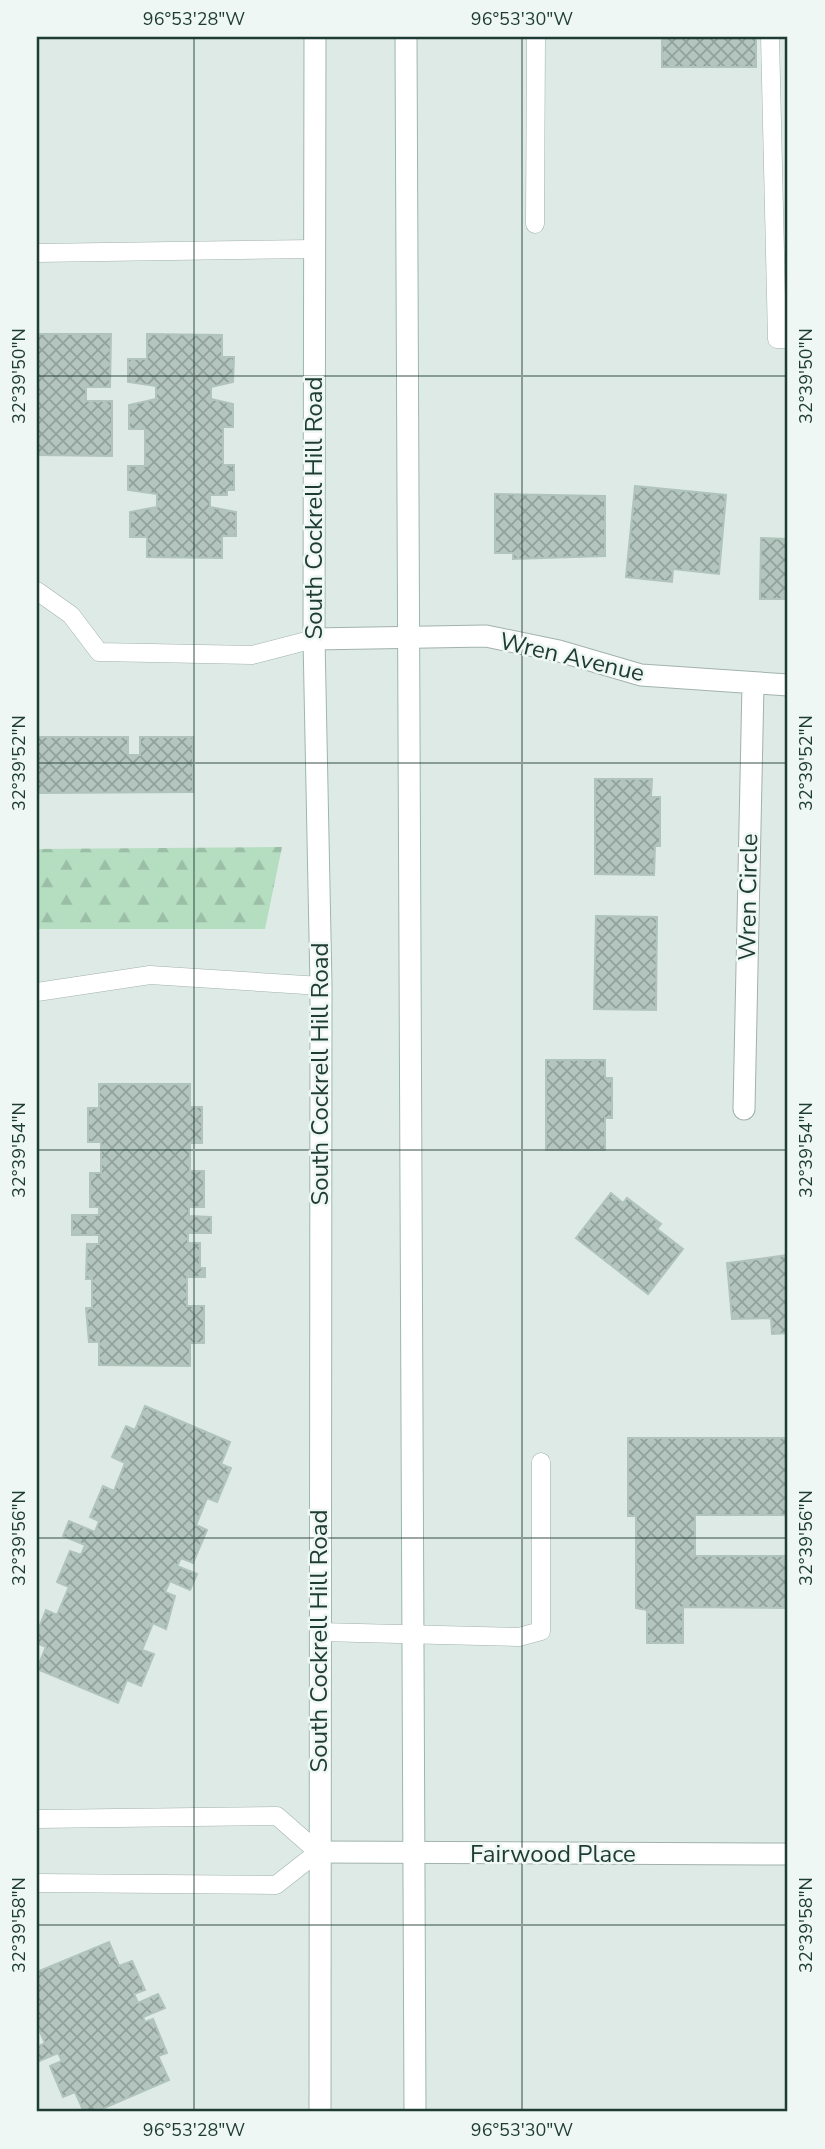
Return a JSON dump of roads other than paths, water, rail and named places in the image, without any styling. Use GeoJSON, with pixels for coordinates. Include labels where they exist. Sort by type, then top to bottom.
{"type":"FeatureCollection","features":[{"type":"Feature","properties":{"kind":"main road","name":"South Cockrell Hill Road"},"geometry":{"type":"LineString","coordinates":[[315,37],[314,639],[321,986],[318,1852],[320,2112]]}},
{"type":"Feature","properties":{"kind":"main road"},"geometry":{"type":"LineString","coordinates":[[406,37],[415,2112]]}},
{"type":"Feature","properties":{"kind":"main road","name":"Wren Avenue"},"geometry":{"type":"LineString","coordinates":[[314,639],[486,636],[559,651],[641,676],[753,685],[788,685]]}},
{"type":"Feature","properties":{"kind":"main road","name":"Wren Circle"},"geometry":{"type":"LineString","coordinates":[[744,1109],[753,685]]}},
{"type":"Feature","properties":{"kind":"main road","name":"Fairwood Place"},"geometry":{"type":"LineString","coordinates":[[318,1852],[788,1854]]}},
{"type":"Feature","properties":{"kind":"lane"},"geometry":{"type":"LineString","coordinates":[[535,224],[536,37]]}},
{"type":"Feature","properties":{"kind":"lane"},"geometry":{"type":"LineString","coordinates":[[770,37],[777,339],[788,339]]}},
{"type":"Feature","properties":{"kind":"lane"},"geometry":{"type":"LineString","coordinates":[[37,253],[314,249]]}},
{"type":"Feature","properties":{"kind":"lane"},"geometry":{"type":"LineString","coordinates":[[37,591],[71,615],[99,652],[252,655],[314,639]]}},
{"type":"Feature","properties":{"kind":"lane"},"geometry":{"type":"LineString","coordinates":[[37,992],[150,975],[321,986]]}},
{"type":"Feature","properties":{"kind":"lane"},"geometry":{"type":"LineString","coordinates":[[319,1632],[519,1637],[541,1631],[541,1462]]}},
{"type":"Feature","properties":{"kind":"lane"},"geometry":{"type":"LineString","coordinates":[[37,1819],[277,1816],[318,1852],[276,1885],[37,1883]]}}]}
